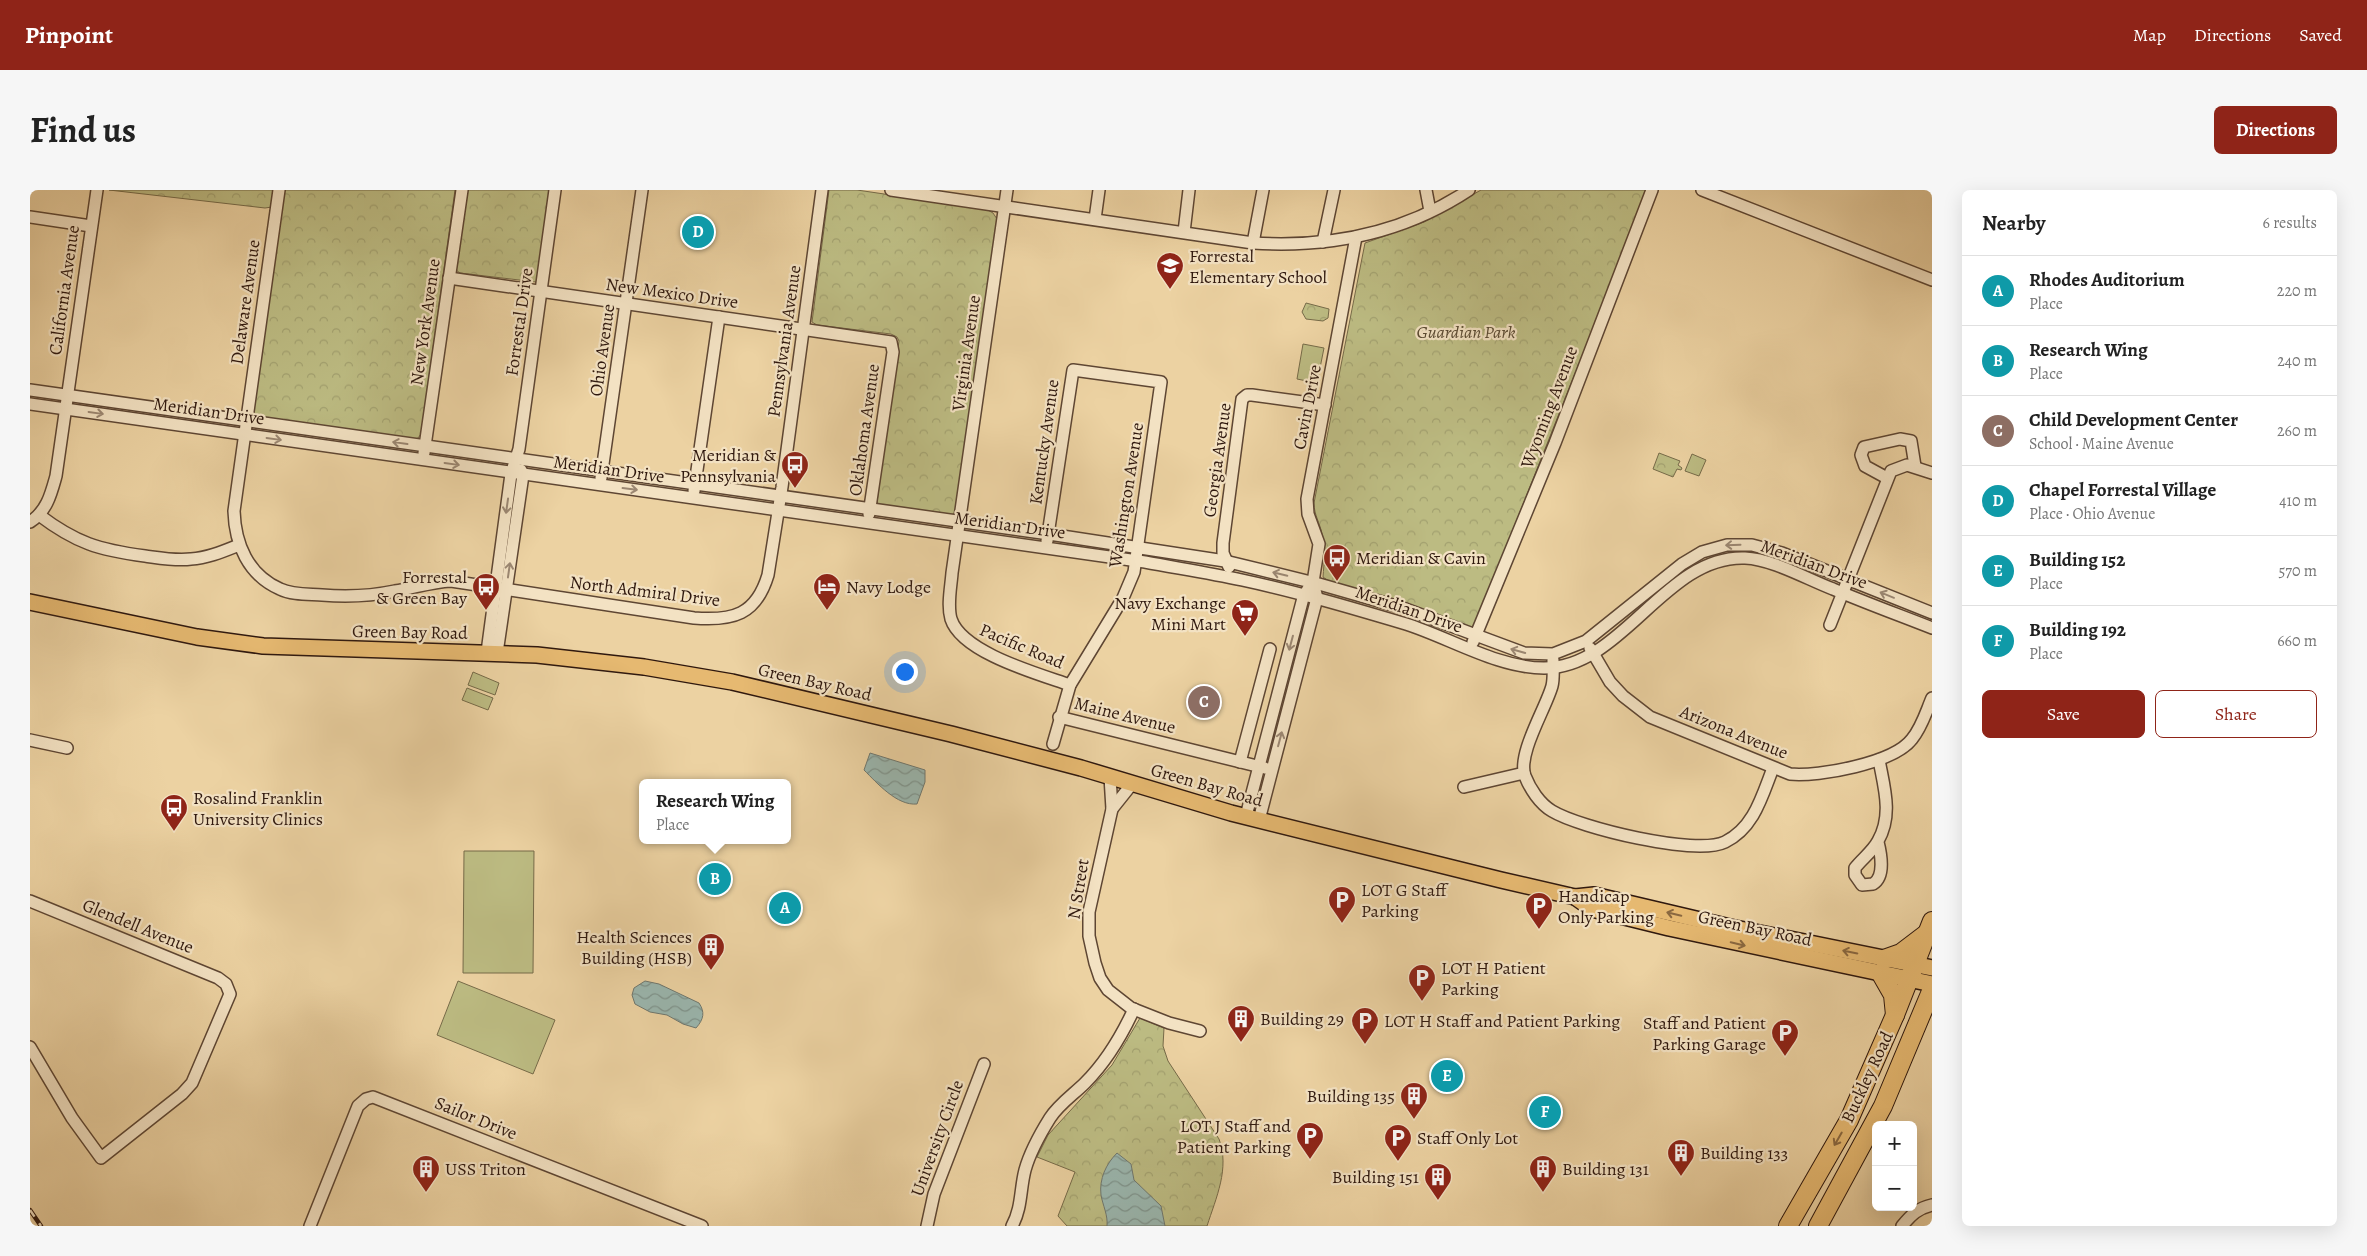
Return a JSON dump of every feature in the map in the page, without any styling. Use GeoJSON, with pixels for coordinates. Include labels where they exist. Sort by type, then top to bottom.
{"type":"FeatureCollection","features":[{"type":"Feature","properties":{"kind":"highway"},"geometry":{"type":"LineString","coordinates":[[1895,1015],[1893,995],[1883,966],[1903,952],[1929,927]]}},
{"type":"Feature","properties":{"kind":"highway","name":"Buckley Road"},"geometry":{"type":"LineString","coordinates":[[1788,1226],[1849,1120],[1895,1015],[1919,971],[1929,927]]}},
{"type":"Feature","properties":{"kind":"highway","name":"Buckley Road"},"geometry":{"type":"LineString","coordinates":[[1818,1226],[1879,1114],[1926,1015],[1932,989]]}},
{"type":"Feature","properties":{"kind":"main road","name":"Green Bay Road"},"geometry":{"type":"LineString","coordinates":[[31,604],[187,636],[263,646],[492,652],[607,662],[732,682],[951,734],[1252,818],[1575,897],[1592,909],[1630,919],[1919,971],[1932,984]]}},
{"type":"Feature","properties":{"kind":"street","name":"California Avenue"},"geometry":{"type":"LineString","coordinates":[[34,518],[50,499],[56,476],[64,408],[97,190]]}},
{"type":"Feature","properties":{"kind":"street","name":"Delaware Avenue"},"geometry":{"type":"LineString","coordinates":[[239,545],[234,527],[234,511],[245,420],[279,190]]}},
{"type":"Feature","properties":{"kind":"street","name":"New York Avenue"},"geometry":{"type":"LineString","coordinates":[[424,460],[462,190]]}},
{"type":"Feature","properties":{"kind":"street","name":"Forrestal Drive"},"geometry":{"type":"LineString","coordinates":[[492,652],[555,190]]}},
{"type":"Feature","properties":{"kind":"street","name":"Ohio Avenue"},"geometry":{"type":"LineString","coordinates":[[600,485],[642,190]]}},
{"type":"Feature","properties":{"kind":"street","name":"Pennsylvania Avenue"},"geometry":{"type":"LineString","coordinates":[[781,497],[822,190]]}},
{"type":"Feature","properties":{"kind":"street"},"geometry":{"type":"LineString","coordinates":[[891,190],[1253,243],[1272,244],[1323,242],[1356,237],[1403,223],[1430,212],[1469,190]]}},
{"type":"Feature","properties":{"kind":"street","name":"Virginia Avenue"},"geometry":{"type":"LineString","coordinates":[[961,521],[1007,190]]}},
{"type":"Feature","properties":{"kind":"street"},"geometry":{"type":"LineString","coordinates":[[1095,219],[1099,190]]}},
{"type":"Feature","properties":{"kind":"street"},"geometry":{"type":"LineString","coordinates":[[1184,232],[1190,190]]}},
{"type":"Feature","properties":{"kind":"street"},"geometry":{"type":"LineString","coordinates":[[1253,243],[1263,190]]}},
{"type":"Feature","properties":{"kind":"street"},"geometry":{"type":"LineString","coordinates":[[1323,242],[1334,190]]}},
{"type":"Feature","properties":{"kind":"street"},"geometry":{"type":"LineString","coordinates":[[1426,190],[1430,212]]}},
{"type":"Feature","properties":{"kind":"street","name":"Wyoming Avenue"},"geometry":{"type":"LineString","coordinates":[[1471,648],[1555,443],[1652,190]]}},
{"type":"Feature","properties":{"kind":"street"},"geometry":{"type":"LineString","coordinates":[[1702,190],[1932,280]]}},
{"type":"Feature","properties":{"kind":"street"},"geometry":{"type":"LineString","coordinates":[[30,217],[91,226]]}},
{"type":"Feature","properties":{"kind":"street","name":"Cavin Drive"},"geometry":{"type":"LineString","coordinates":[[1252,818],[1272,770],[1317,598],[1313,582],[1319,544],[1308,514],[1307,499],[1356,237]]}},
{"type":"Feature","properties":{"kind":"street","name":"New Mexico Drive"},"geometry":{"type":"LineString","coordinates":[[449,278],[890,342]]}},
{"type":"Feature","properties":{"kind":"street"},"geometry":{"type":"LineString","coordinates":[[693,497],[719,317]]}},
{"type":"Feature","properties":{"kind":"street","name":"Oklahoma Avenue"},"geometry":{"type":"LineString","coordinates":[[868,522],[893,352],[890,342]]}},
{"type":"Feature","properties":{"kind":"street","name":"Kentucky Avenue"},"geometry":{"type":"LineString","coordinates":[[1046,548],[1073,370],[1161,382]]}},
{"type":"Feature","properties":{"kind":"street","name":"Washington Avenue"},"geometry":{"type":"LineString","coordinates":[[1053,744],[1059,717],[1070,685],[1132,579],[1161,382]]}},
{"type":"Feature","properties":{"kind":"street","name":"Meridian Drive"},"geometry":{"type":"LineString","coordinates":[[30,390],[961,521],[1225,561],[1313,582],[1403,608],[1524,653],[1552,654],[1586,641],[1682,564],[1702,552],[1727,545],[1752,545],[1768,549],[1932,613]]}},
{"type":"Feature","properties":{"kind":"street","name":"Georgia Avenue"},"geometry":{"type":"LineString","coordinates":[[1233,578],[1225,561],[1223,544],[1242,399],[1247,395],[1252,395],[1325,405]]}},
{"type":"Feature","properties":{"kind":"street","name":"Meridian Drive"},"geometry":{"type":"LineString","coordinates":[[30,404],[517,474],[693,497],[779,511],[868,522],[1136,561],[1233,578],[1304,594],[1409,625],[1519,666],[1545,668],[1569,664],[1593,652],[1696,570],[1730,559],[1746,558],[1763,562],[1932,628]]}},
{"type":"Feature","properties":{"kind":"street"},"geometry":{"type":"LineString","coordinates":[[1887,478],[1865,466],[1862,455],[1864,447],[1900,439],[1911,441],[1914,466]]}},
{"type":"Feature","properties":{"kind":"street"},"geometry":{"type":"LineString","coordinates":[[1830,625],[1891,471],[1898,467],[1914,466],[1932,473]]}},
{"type":"Feature","properties":{"kind":"street","name":"North Admiral Drive"},"geometry":{"type":"LineString","coordinates":[[239,545],[244,557],[255,572],[281,590],[298,593],[335,596],[368,595],[432,582],[460,582],[694,618],[730,619],[754,604],[764,589],[781,497]]}},
{"type":"Feature","properties":{"kind":"street"},"geometry":{"type":"LineString","coordinates":[[34,518],[81,542],[108,551],[191,559],[213,555],[239,545]]}},
{"type":"Feature","properties":{"kind":"street","name":"Pacific Road"},"geometry":{"type":"LineString","coordinates":[[961,521],[952,573],[950,605],[951,619],[956,628],[965,640],[986,653],[1070,685]]}},
{"type":"Feature","properties":{"kind":"street","name":"Cavin Drive"},"geometry":{"type":"LineString","coordinates":[[1252,818],[1258,766],[1304,594],[1313,582]]}},
{"type":"Feature","properties":{"kind":"street","name":"Arizona Avenue"},"geometry":{"type":"LineString","coordinates":[[1586,641],[1617,689],[1650,717],[1773,768],[1803,775],[1879,760],[1895,754],[1912,740],[1932,698]]}},
{"type":"Feature","properties":{"kind":"street"},"geometry":{"type":"LineString","coordinates":[[1240,762],[1270,649]]}},
{"type":"Feature","properties":{"kind":"street"},"geometry":{"type":"LineString","coordinates":[[1552,654],[1552,686],[1527,747],[1524,773],[1531,788],[1542,803],[1552,811],[1566,818],[1623,836],[1666,843],[1712,847],[1734,837],[1751,820],[1773,768]]}},
{"type":"Feature","properties":{"kind":"street","name":"Maine Avenue"},"geometry":{"type":"LineString","coordinates":[[1059,717],[1272,770]]}},
{"type":"Feature","properties":{"kind":"street"},"geometry":{"type":"LineString","coordinates":[[30,740],[67,748]]}},
{"type":"Feature","properties":{"kind":"street"},"geometry":{"type":"LineString","coordinates":[[1878,842],[1887,811],[1885,785],[1879,760]]}},
{"type":"Feature","properties":{"kind":"street"},"geometry":{"type":"LineString","coordinates":[[1464,787],[1524,773]]}},
{"type":"Feature","properties":{"kind":"street","name":"N Street"},"geometry":{"type":"LineString","coordinates":[[1110,777],[1112,809],[1089,912],[1089,936],[1100,978],[1118,1000],[1134,1009],[1169,1024],[1200,1031]]}},
{"type":"Feature","properties":{"kind":"street","name":"N Street"},"geometry":{"type":"LineString","coordinates":[[1112,809],[1132,784]]}},
{"type":"Feature","properties":{"kind":"street","name":"Glendell Avenue"},"geometry":{"type":"LineString","coordinates":[[30,901],[218,978],[226,984],[229,990],[227,1003],[192,1083],[182,1094],[102,1158],[72,1118],[30,1047]]}},
{"type":"Feature","properties":{"kind":"street"},"geometry":{"type":"LineString","coordinates":[[1012,1226],[1019,1211],[1025,1172],[1037,1142],[1059,1106],[1085,1084],[1102,1063],[1127,1025],[1134,1009]]}},
{"type":"Feature","properties":{"kind":"street","name":"University Circle"},"geometry":{"type":"LineString","coordinates":[[927,1226],[934,1194],[984,1064]]}},
{"type":"Feature","properties":{"kind":"street","name":"Sailor Drive"},"geometry":{"type":"LineString","coordinates":[[310,1226],[358,1106],[366,1099],[373,1097],[702,1226]]}},
{"type":"Feature","properties":{"kind":"street"},"geometry":{"type":"LineString","coordinates":[[1902,1226],[1922,1208],[1932,1205]]}},
{"type":"Feature","properties":{"kind":"green space"},"geometry":{"type":"Polygon","coordinates":[[[109,190],[275,190],[272,207],[265,208],[109,190]]]}},
{"type":"Feature","properties":{"kind":"green space"},"geometry":{"type":"Polygon","coordinates":[[[283,190],[455,190],[421,434],[418,438],[414,440],[258,418],[252,413],[283,190]]]}},
{"type":"Feature","properties":{"kind":"green space"},"geometry":{"type":"Polygon","coordinates":[[[466,190],[550,190],[536,282],[460,273],[456,270],[466,190]]]}},
{"type":"Feature","properties":{"kind":"green space"},"geometry":{"type":"Polygon","coordinates":[[[829,190],[857,190],[986,209],[993,213],[997,219],[958,507],[954,514],[949,515],[880,505],[877,502],[899,341],[897,337],[891,334],[817,325],[812,322],[829,190]]]}},
{"type":"Feature","properties":{"kind":"green space","name":"Guardian Park"},"geometry":{"type":"Polygon","coordinates":[[[1481,190],[1648,190],[1473,630],[1330,582],[1323,577],[1324,545],[1314,503],[1365,243],[1424,222],[1481,190]]]}},
{"type":"Feature","properties":{"kind":"green space"},"geometry":{"type":"Polygon","coordinates":[[[1306,303],[1329,309],[1328,318],[1323,321],[1306,319],[1302,312],[1306,303]]]}},
{"type":"Feature","properties":{"kind":"green space"},"geometry":{"type":"Polygon","coordinates":[[[1303,344],[1324,348],[1317,383],[1297,379],[1303,344]]]}},
{"type":"Feature","properties":{"kind":"green space"},"geometry":{"type":"Polygon","coordinates":[[[1659,453],[1680,461],[1678,465],[1682,468],[1681,470],[1677,469],[1673,477],[1653,469],[1659,453]]]}},
{"type":"Feature","properties":{"kind":"green space"},"geometry":{"type":"Polygon","coordinates":[[[1692,454],[1706,460],[1699,476],[1685,471],[1692,454]]]}},
{"type":"Feature","properties":{"kind":"green space"},"geometry":{"type":"Polygon","coordinates":[[[473,672],[499,683],[495,695],[468,685],[473,672]]]}},
{"type":"Feature","properties":{"kind":"green space"},"geometry":{"type":"Polygon","coordinates":[[[467,688],[493,698],[488,710],[462,700],[467,688]]]}},
{"type":"Feature","properties":{"kind":"green space"},"geometry":{"type":"Polygon","coordinates":[[[464,851],[534,851],[533,973],[463,973],[464,851]]]}},
{"type":"Feature","properties":{"kind":"green space"},"geometry":{"type":"Polygon","coordinates":[[[458,981],[555,1020],[533,1074],[437,1035],[458,981]]]}},
{"type":"Feature","properties":{"kind":"green space"},"geometry":{"type":"Polygon","coordinates":[[[1140,1018],[1164,1028],[1163,1046],[1168,1061],[1219,1139],[1223,1161],[1222,1172],[1218,1194],[1207,1226],[1067,1226],[1058,1216],[1075,1172],[1037,1157],[1048,1135],[1112,1065],[1140,1018]]]}},
{"type":"Feature","properties":{"kind":"water"},"geometry":{"type":"Polygon","coordinates":[[[870,753],[925,770],[925,782],[917,804],[910,804],[895,798],[864,770],[870,753]]]}},
{"type":"Feature","properties":{"kind":"water"},"geometry":{"type":"Polygon","coordinates":[[[645,981],[659,984],[699,1003],[703,1016],[701,1022],[696,1028],[683,1024],[667,1015],[650,1012],[635,1004],[632,995],[634,988],[645,981]]]}},
{"type":"Feature","properties":{"kind":"water"},"geometry":{"type":"Polygon","coordinates":[[[1117,1153],[1131,1164],[1134,1180],[1161,1206],[1165,1226],[1107,1226],[1101,1195],[1101,1183],[1107,1167],[1117,1153]]]}},
{"type":"Feature","properties":{"kind":"railway"},"geometry":{"type":"LineString","coordinates":[[30,1210],[41,1226]]}},
{"type":"Feature","properties":{"kind":"place","name":"Chapel Forrestal Village"},"geometry":{"type":"Point","coordinates":[698,232]}},
{"type":"Feature","properties":{"kind":"place","name":"Forrestal Elementary School"},"geometry":{"type":"Point","coordinates":[1170,290]}},
{"type":"Feature","properties":{"kind":"place","name":"Meridian & Pennsylvania"},"geometry":{"type":"Point","coordinates":[795,489]}},
{"type":"Feature","properties":{"kind":"place","name":"Meridian & Cavin"},"geometry":{"type":"Point","coordinates":[1337,582]}},
{"type":"Feature","properties":{"kind":"place","name":"Forrestal & Green Bay"},"geometry":{"type":"Point","coordinates":[486,611]}},
{"type":"Feature","properties":{"kind":"place","name":"Navy Lodge"},"geometry":{"type":"Point","coordinates":[827,611]}},
{"type":"Feature","properties":{"kind":"place","name":"Navy Exchange Mini Mart"},"geometry":{"type":"Point","coordinates":[1245,637]}},
{"type":"Feature","properties":{"kind":"place","name":"Child Development Center"},"geometry":{"type":"Point","coordinates":[1204,702]}},
{"type":"Feature","properties":{"kind":"place","name":"Rosalind Franklin University Clinics"},"geometry":{"type":"Point","coordinates":[174,832]}},
{"type":"Feature","properties":{"kind":"place","name":"Research Wing"},"geometry":{"type":"Point","coordinates":[715,879]}},
{"type":"Feature","properties":{"kind":"place","name":"Rhodes Auditorium"},"geometry":{"type":"Point","coordinates":[785,908]}},
{"type":"Feature","properties":{"kind":"place","name":"LOT G Staff Parking"},"geometry":{"type":"Point","coordinates":[1342,924]}},
{"type":"Feature","properties":{"kind":"place","name":"Handicap Only Parking"},"geometry":{"type":"Point","coordinates":[1539,930]}},
{"type":"Feature","properties":{"kind":"place","name":"Health Sciences Building (HSB)"},"geometry":{"type":"Point","coordinates":[711,971]}},
{"type":"Feature","properties":{"kind":"place","name":"LOT H Patient Parking"},"geometry":{"type":"Point","coordinates":[1422,1002]}},
{"type":"Feature","properties":{"kind":"place","name":"Building 29"},"geometry":{"type":"Point","coordinates":[1241,1043]}},
{"type":"Feature","properties":{"kind":"place","name":"LOT H Staff and Patient Parking"},"geometry":{"type":"Point","coordinates":[1365,1045]}},
{"type":"Feature","properties":{"kind":"place","name":"Staff and Patient Parking Garage"},"geometry":{"type":"Point","coordinates":[1785,1057]}},
{"type":"Feature","properties":{"kind":"place","name":"Building 152"},"geometry":{"type":"Point","coordinates":[1447,1076]}},
{"type":"Feature","properties":{"kind":"place","name":"Building 192"},"geometry":{"type":"Point","coordinates":[1545,1112]}},
{"type":"Feature","properties":{"kind":"place","name":"Building 135"},"geometry":{"type":"Point","coordinates":[1414,1120]}},
{"type":"Feature","properties":{"kind":"place","name":"LOT J Staff and Patient Parking"},"geometry":{"type":"Point","coordinates":[1310,1160]}},
{"type":"Feature","properties":{"kind":"place","name":"Staff Only Lot"},"geometry":{"type":"Point","coordinates":[1398,1162]}},
{"type":"Feature","properties":{"kind":"place","name":"Building 133"},"geometry":{"type":"Point","coordinates":[1681,1177]}},
{"type":"Feature","properties":{"kind":"place","name":"USS Triton"},"geometry":{"type":"Point","coordinates":[426,1193]}},
{"type":"Feature","properties":{"kind":"place","name":"Building 131"},"geometry":{"type":"Point","coordinates":[1543,1193]}},
{"type":"Feature","properties":{"kind":"place","name":"Building 151"},"geometry":{"type":"Point","coordinates":[1438,1201]}}]}
